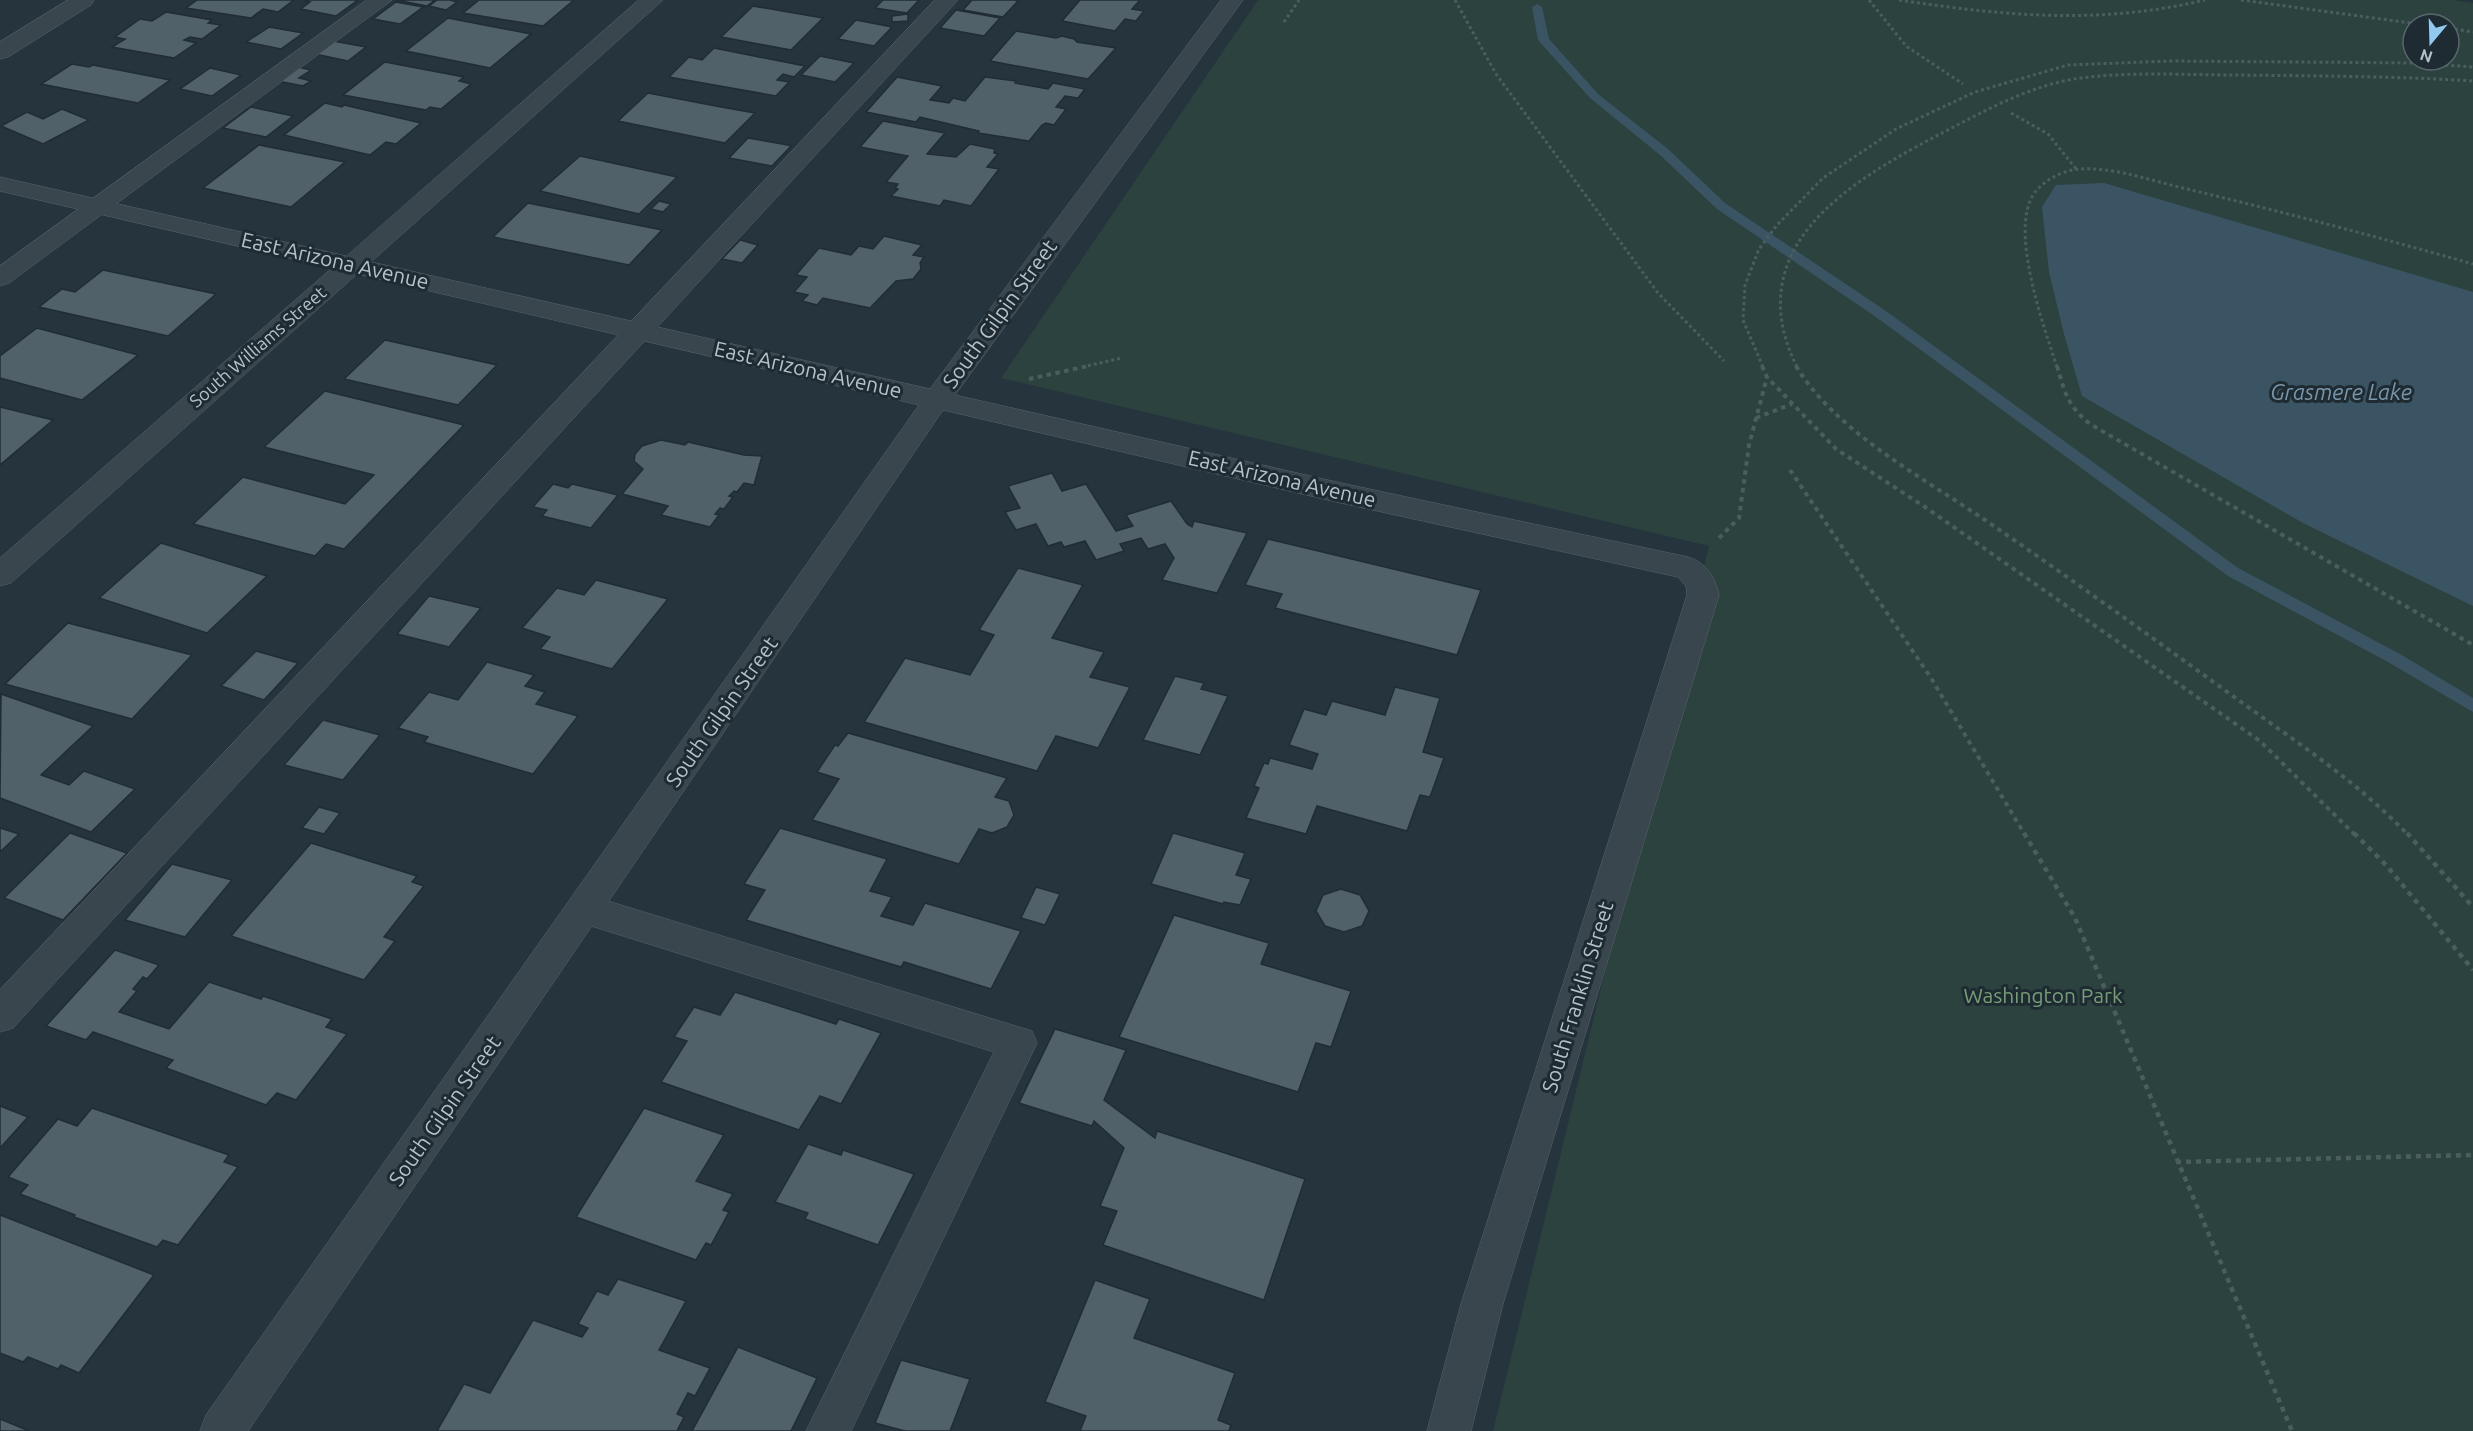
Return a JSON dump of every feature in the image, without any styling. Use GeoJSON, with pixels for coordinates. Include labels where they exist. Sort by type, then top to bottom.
{"type":"FeatureCollection","features":[{"type":"Feature","properties":{"kind":"street"},"geometry":{"type":"LineString","coordinates":[[0,52],[83,0]]}},
{"type":"Feature","properties":{"kind":"street"},"geometry":{"type":"LineString","coordinates":[[0,278],[381,0]]}},
{"type":"Feature","properties":{"kind":"street","name":"South Williams Street"},"geometry":{"type":"LineString","coordinates":[[0,575],[652,0]]}},
{"type":"Feature","properties":{"kind":"street"},"geometry":{"type":"LineString","coordinates":[[0,1016],[947,0]]}},
{"type":"Feature","properties":{"kind":"street","name":"South Gilpin Street"},"geometry":{"type":"LineString","coordinates":[[222,1431],[937,399],[1232,0]]}},
{"type":"Feature","properties":{"kind":"street","name":"East Arizona Avenue"},"geometry":{"type":"LineString","coordinates":[[0,184],[1341,493],[1688,568]]}},
{"type":"Feature","properties":{"kind":"street","name":"South Franklin Street"},"geometry":{"type":"LineString","coordinates":[[1449,1431],[1482,1304],[1701,605],[1703,595],[1701,583],[1688,568]]}},
{"type":"Feature","properties":{"kind":"street"},"geometry":{"type":"LineString","coordinates":[[585,909],[1017,1043],[828,1431]]}},
{"type":"Feature","properties":{"kind":"path"},"geometry":{"type":"LineString","coordinates":[[1284,22],[1299,0]]}},
{"type":"Feature","properties":{"kind":"path"},"geometry":{"type":"LineString","coordinates":[[1455,0],[1496,74],[1658,293],[1724,361]]}},
{"type":"Feature","properties":{"kind":"path"},"geometry":{"type":"LineString","coordinates":[[1869,0],[1906,46],[1963,84]]}},
{"type":"Feature","properties":{"kind":"path"},"geometry":{"type":"LineString","coordinates":[[1899,0],[1976,12],[2120,16],[2170,10],[2205,0]]}},
{"type":"Feature","properties":{"kind":"path"},"geometry":{"type":"LineString","coordinates":[[2241,0],[2401,22]]}},
{"type":"Feature","properties":{"kind":"path"},"geometry":{"type":"LineString","coordinates":[[2473,67],[2418,63],[2170,60],[2068,64],[1975,92],[1896,129],[1823,178],[1777,225],[1759,249],[1745,285],[1743,320],[1767,377],[1836,449],[1925,507],[2260,741],[2386,865],[2473,970]]}},
{"type":"Feature","properties":{"kind":"path"},"geometry":{"type":"LineString","coordinates":[[2473,81],[2336,76],[2151,74],[2076,80],[2050,85],[2023,94],[1972,117],[1870,174],[1845,192],[1801,237],[1784,264],[1779,299],[1786,346],[1800,370],[1819,394],[1848,422],[1887,455],[2086,590],[2360,790],[2412,836],[2473,908]]}},
{"type":"Feature","properties":{"kind":"path"},"geometry":{"type":"LineString","coordinates":[[2011,113],[2048,134],[2077,170]]}},
{"type":"Feature","properties":{"kind":"path"},"geometry":{"type":"LineString","coordinates":[[2473,264],[2344,228],[2116,173],[2077,170],[2057,175],[2031,198],[2026,215],[2025,234],[2030,271],[2067,398],[2078,415],[2473,645]]}},
{"type":"Feature","properties":{"kind":"path"},"geometry":{"type":"LineString","coordinates":[[1688,568],[1739,518],[1749,445],[1767,377]]}},
{"type":"Feature","properties":{"kind":"path"},"geometry":{"type":"LineString","coordinates":[[1756,418],[1792,404]]}},
{"type":"Feature","properties":{"kind":"path"},"geometry":{"type":"LineString","coordinates":[[1790,470],[1930,678],[2075,918],[2176,1162],[2292,1431]]}},
{"type":"Feature","properties":{"kind":"path"},"geometry":{"type":"LineString","coordinates":[[2176,1162],[2473,1155]]}},
{"type":"Feature","properties":{"kind":"green space","name":"Washington Park"},"geometry":{"type":"Polygon","coordinates":[[[1258,0],[2452,0],[2473,3],[2473,1431],[1493,1431],[1709,546],[1001,378],[1258,0]]]}},
{"type":"Feature","properties":{"kind":"water","name":"Grasmere Lake"},"geometry":{"type":"Polygon","coordinates":[[[2104,183],[2473,292],[2473,606],[2303,523],[2082,396],[2049,272],[2042,207],[2056,185],[2104,183]]]}},
{"type":"Feature","properties":{"kind":"building"},"geometry":{"type":"Polygon","coordinates":[[[197,0],[294,0],[278,12],[263,9],[251,18],[186,8],[197,0]]]}},
{"type":"Feature","properties":{"kind":"building"},"geometry":{"type":"Polygon","coordinates":[[[306,0],[358,0],[336,16],[301,9],[310,2],[306,0]]]}},
{"type":"Feature","properties":{"kind":"building"},"geometry":{"type":"Polygon","coordinates":[[[396,0],[435,0],[427,6],[396,0]]]}},
{"type":"Feature","properties":{"kind":"building"},"geometry":{"type":"Polygon","coordinates":[[[437,0],[457,2],[446,10],[429,6],[437,0]]]}},
{"type":"Feature","properties":{"kind":"building"},"geometry":{"type":"Polygon","coordinates":[[[479,0],[574,0],[543,26],[463,13],[479,0]]]}},
{"type":"Feature","properties":{"kind":"building"},"geometry":{"type":"Polygon","coordinates":[[[883,0],[919,0],[907,13],[875,8],[883,0]]]}},
{"type":"Feature","properties":{"kind":"building"},"geometry":{"type":"Polygon","coordinates":[[[972,0],[1018,1],[1003,17],[963,10],[972,0]]]}},
{"type":"Feature","properties":{"kind":"building"},"geometry":{"type":"Polygon","coordinates":[[[1080,0],[1140,0],[1132,9],[1144,11],[1136,21],[1125,19],[1115,31],[1062,21],[1080,0]]]}},
{"type":"Feature","properties":{"kind":"building"},"geometry":{"type":"Polygon","coordinates":[[[396,2],[423,7],[400,24],[373,19],[396,2]]]}},
{"type":"Feature","properties":{"kind":"building"},"geometry":{"type":"Polygon","coordinates":[[[753,6],[823,18],[791,50],[721,37],[753,6]]]}},
{"type":"Feature","properties":{"kind":"building"},"geometry":{"type":"Polygon","coordinates":[[[956,10],[1000,18],[984,36],[940,28],[956,10]]]}},
{"type":"Feature","properties":{"kind":"building"},"geometry":{"type":"Polygon","coordinates":[[[166,12],[212,20],[208,23],[221,25],[202,39],[190,37],[184,40],[196,43],[174,58],[112,47],[125,39],[115,37],[140,19],[152,21],[166,12]]]}},
{"type":"Feature","properties":{"kind":"building"},"geometry":{"type":"Polygon","coordinates":[[[908,14],[908,21],[892,22],[892,16],[908,14]]]}},
{"type":"Feature","properties":{"kind":"building"},"geometry":{"type":"Polygon","coordinates":[[[448,18],[531,34],[490,68],[406,51],[448,18]]]}},
{"type":"Feature","properties":{"kind":"building"},"geometry":{"type":"Polygon","coordinates":[[[856,20],[892,27],[874,46],[838,39],[856,20]]]}},
{"type":"Feature","properties":{"kind":"building"},"geometry":{"type":"Polygon","coordinates":[[[269,27],[303,33],[281,49],[246,42],[269,27]]]}},
{"type":"Feature","properties":{"kind":"building"},"geometry":{"type":"Polygon","coordinates":[[[1016,31],[1056,38],[1062,36],[1077,42],[1116,48],[1088,79],[990,61],[1016,31]]]}},
{"type":"Feature","properties":{"kind":"building"},"geometry":{"type":"Polygon","coordinates":[[[333,41],[366,47],[348,61],[315,54],[333,41]]]}},
{"type":"Feature","properties":{"kind":"building"},"geometry":{"type":"Polygon","coordinates":[[[714,48],[805,66],[794,77],[783,74],[777,80],[789,82],[776,96],[669,77],[689,57],[702,60],[714,48]]]}},
{"type":"Feature","properties":{"kind":"building"},"geometry":{"type":"Polygon","coordinates":[[[820,56],[854,63],[835,82],[801,75],[820,56]]]}},
{"type":"Feature","properties":{"kind":"building"},"geometry":{"type":"Polygon","coordinates":[[[385,62],[464,77],[459,81],[471,84],[441,109],[430,107],[426,110],[343,95],[385,62]]]}},
{"type":"Feature","properties":{"kind":"building"},"geometry":{"type":"Polygon","coordinates":[[[72,64],[89,67],[93,65],[170,80],[138,103],[41,84],[72,64]]]}},
{"type":"Feature","properties":{"kind":"building"},"geometry":{"type":"Polygon","coordinates":[[[298,67],[311,70],[299,78],[311,81],[303,86],[278,81],[298,67]]]}},
{"type":"Feature","properties":{"kind":"building"},"geometry":{"type":"Polygon","coordinates":[[[210,68],[241,75],[212,96],[180,89],[210,68]]]}},
{"type":"Feature","properties":{"kind":"building"},"geometry":{"type":"Polygon","coordinates":[[[897,77],[942,86],[930,100],[949,103],[953,98],[965,101],[985,77],[1016,81],[1015,83],[1048,89],[1053,83],[1085,89],[1078,98],[1065,96],[1056,107],[1066,109],[1054,125],[1046,123],[1042,125],[1029,141],[978,133],[979,131],[920,117],[916,122],[866,112],[897,77]]]}},
{"type":"Feature","properties":{"kind":"building"},"geometry":{"type":"Polygon","coordinates":[[[648,93],[755,113],[725,143],[618,121],[648,93]]]}},
{"type":"Feature","properties":{"kind":"building"},"geometry":{"type":"Polygon","coordinates":[[[325,103],[342,107],[344,105],[421,123],[396,144],[386,142],[370,155],[284,135],[325,103]]]}},
{"type":"Feature","properties":{"kind":"building"},"geometry":{"type":"Polygon","coordinates":[[[251,107],[293,116],[266,137],[223,128],[251,107]]]}},
{"type":"Feature","properties":{"kind":"building"},"geometry":{"type":"Polygon","coordinates":[[[62,109],[89,120],[43,144],[1,126],[27,112],[43,119],[62,109]]]}},
{"type":"Feature","properties":{"kind":"building"},"geometry":{"type":"Polygon","coordinates":[[[883,121],[945,133],[927,154],[956,157],[970,144],[995,149],[994,153],[998,154],[987,167],[999,169],[971,206],[944,200],[940,206],[891,196],[898,189],[895,188],[898,184],[886,182],[908,156],[860,147],[883,121]]]}},
{"type":"Feature","properties":{"kind":"building"},"geometry":{"type":"Polygon","coordinates":[[[748,138],[791,146],[772,166],[729,158],[748,138]]]}},
{"type":"Feature","properties":{"kind":"building"},"geometry":{"type":"Polygon","coordinates":[[[259,145],[345,162],[291,207],[203,188],[259,145]]]}},
{"type":"Feature","properties":{"kind":"building"},"geometry":{"type":"Polygon","coordinates":[[[580,156],[677,177],[639,214],[540,191],[580,156]]]}},
{"type":"Feature","properties":{"kind":"building"},"geometry":{"type":"Polygon","coordinates":[[[659,201],[671,204],[663,212],[651,209],[659,201]]]}},
{"type":"Feature","properties":{"kind":"building"},"geometry":{"type":"Polygon","coordinates":[[[528,203],[662,230],[629,265],[493,237],[528,203]]]}},
{"type":"Feature","properties":{"kind":"building"},"geometry":{"type":"Polygon","coordinates":[[[884,236],[922,245],[913,255],[924,257],[920,263],[921,269],[913,279],[896,281],[870,308],[823,298],[817,305],[802,301],[808,295],[794,292],[807,277],[796,275],[819,248],[851,255],[859,246],[873,249],[884,236]]]}},
{"type":"Feature","properties":{"kind":"building"},"geometry":{"type":"Polygon","coordinates":[[[740,240],[758,245],[742,263],[722,259],[740,240]]]}},
{"type":"Feature","properties":{"kind":"building"},"geometry":{"type":"Polygon","coordinates":[[[103,270],[216,294],[168,336],[39,307],[62,289],[75,292],[103,270]]]}},
{"type":"Feature","properties":{"kind":"building"},"geometry":{"type":"Polygon","coordinates":[[[37,328],[138,355],[82,400],[0,378],[0,356],[37,328]]]}},
{"type":"Feature","properties":{"kind":"building"},"geometry":{"type":"Polygon","coordinates":[[[385,340],[497,365],[458,405],[344,379],[385,340]]]}},
{"type":"Feature","properties":{"kind":"building"},"geometry":{"type":"Polygon","coordinates":[[[325,391],[464,425],[344,549],[326,544],[315,556],[193,524],[243,477],[345,504],[374,475],[264,447],[325,391]]]}},
{"type":"Feature","properties":{"kind":"building"},"geometry":{"type":"Polygon","coordinates":[[[0,407],[53,420],[0,465],[0,407]]]}},
{"type":"Feature","properties":{"kind":"building"},"geometry":{"type":"Polygon","coordinates":[[[661,440],[685,445],[688,442],[744,455],[762,456],[754,485],[744,483],[737,492],[734,491],[729,496],[733,497],[724,509],[720,508],[715,514],[719,515],[710,527],[661,515],[668,506],[622,494],[643,469],[634,461],[635,454],[642,446],[661,440]]]}},
{"type":"Feature","properties":{"kind":"building"},"geometry":{"type":"Polygon","coordinates":[[[1052,473],[1062,491],[1086,484],[1116,531],[1133,526],[1126,515],[1171,501],[1187,524],[1192,527],[1194,521],[1247,533],[1217,593],[1162,580],[1174,558],[1165,544],[1148,549],[1141,538],[1120,544],[1124,551],[1096,560],[1085,541],[1064,547],[1061,542],[1048,546],[1036,524],[1016,530],[1005,512],[1020,508],[1008,486],[1052,473]]]}},
{"type":"Feature","properties":{"kind":"building"},"geometry":{"type":"Polygon","coordinates":[[[553,484],[568,488],[572,484],[618,495],[591,528],[542,516],[547,510],[533,507],[553,484]]]}},
{"type":"Feature","properties":{"kind":"building"},"geometry":{"type":"Polygon","coordinates":[[[1268,539],[1481,590],[1457,655],[1275,608],[1282,594],[1245,585],[1268,539]]]}},
{"type":"Feature","properties":{"kind":"building"},"geometry":{"type":"Polygon","coordinates":[[[161,543],[267,576],[207,633],[99,598],[161,543]]]}},
{"type":"Feature","properties":{"kind":"building"},"geometry":{"type":"Polygon","coordinates":[[[1018,568],[1083,585],[1052,638],[1104,652],[1090,677],[1130,687],[1098,748],[1056,736],[1037,771],[864,722],[905,658],[970,675],[994,635],[979,630],[1018,568]]]}},
{"type":"Feature","properties":{"kind":"building"},"geometry":{"type":"Polygon","coordinates":[[[596,580],[668,599],[612,669],[540,649],[550,637],[522,628],[557,588],[584,595],[596,580]]]}},
{"type":"Feature","properties":{"kind":"building"},"geometry":{"type":"Polygon","coordinates":[[[429,596],[481,608],[449,647],[397,634],[429,596]]]}},
{"type":"Feature","properties":{"kind":"building"},"geometry":{"type":"Polygon","coordinates":[[[68,623],[192,655],[132,719],[5,684],[68,623]]]}},
{"type":"Feature","properties":{"kind":"building"},"geometry":{"type":"Polygon","coordinates":[[[256,651],[298,663],[264,700],[221,686],[256,651]]]}},
{"type":"Feature","properties":{"kind":"building"},"geometry":{"type":"Polygon","coordinates":[[[487,662],[534,675],[525,686],[545,692],[536,704],[578,716],[533,774],[424,742],[428,737],[398,728],[429,692],[458,700],[487,662]]]}},
{"type":"Feature","properties":{"kind":"building"},"geometry":{"type":"Polygon","coordinates":[[[1175,676],[1204,683],[1201,689],[1228,696],[1200,755],[1143,740],[1175,676]]]}},
{"type":"Feature","properties":{"kind":"building"},"geometry":{"type":"Polygon","coordinates":[[[1395,687],[1440,698],[1423,752],[1444,758],[1430,797],[1420,795],[1407,831],[1317,806],[1306,834],[1246,818],[1259,788],[1254,786],[1264,763],[1268,764],[1270,758],[1312,769],[1318,754],[1289,745],[1304,709],[1326,715],[1332,701],[1385,715],[1395,687]]]}},
{"type":"Feature","properties":{"kind":"building"},"geometry":{"type":"Polygon","coordinates":[[[1,694],[93,726],[41,775],[69,785],[84,771],[135,789],[91,832],[0,798],[1,694]]]}},
{"type":"Feature","properties":{"kind":"building"},"geometry":{"type":"Polygon","coordinates":[[[323,720],[380,735],[343,780],[284,765],[323,720]]]}},
{"type":"Feature","properties":{"kind":"building"},"geometry":{"type":"Polygon","coordinates":[[[848,733],[1007,778],[995,797],[1009,801],[1014,815],[1007,827],[992,833],[979,829],[959,864],[812,820],[839,779],[817,772],[835,745],[838,746],[848,733]]]}},
{"type":"Feature","properties":{"kind":"building"},"geometry":{"type":"Polygon","coordinates":[[[319,807],[340,813],[324,834],[302,828],[319,807]]]}},
{"type":"Feature","properties":{"kind":"building"},"geometry":{"type":"Polygon","coordinates":[[[0,828],[19,834],[0,852],[0,828]]]}},
{"type":"Feature","properties":{"kind":"building"},"geometry":{"type":"Polygon","coordinates":[[[780,828],[887,859],[870,891],[892,897],[881,916],[913,925],[925,903],[1021,931],[991,989],[904,962],[901,967],[746,920],[765,890],[744,884],[780,828]]]}},
{"type":"Feature","properties":{"kind":"building"},"geometry":{"type":"Polygon","coordinates":[[[70,833],[127,853],[63,920],[4,898],[70,833]]]}},
{"type":"Feature","properties":{"kind":"building"},"geometry":{"type":"Polygon","coordinates":[[[1173,833],[1245,853],[1236,875],[1251,879],[1240,905],[1224,902],[1223,904],[1151,884],[1173,833]]]}},
{"type":"Feature","properties":{"kind":"building"},"geometry":{"type":"Polygon","coordinates":[[[311,843],[417,876],[412,882],[424,886],[384,937],[395,941],[364,980],[231,936],[311,843]]]}},
{"type":"Feature","properties":{"kind":"building"},"geometry":{"type":"Polygon","coordinates":[[[172,864],[232,880],[185,937],[125,920],[172,864]]]}},
{"type":"Feature","properties":{"kind":"building"},"geometry":{"type":"Polygon","coordinates":[[[1036,887],[1060,894],[1045,925],[1021,918],[1036,887]]]}},
{"type":"Feature","properties":{"kind":"building"},"geometry":{"type":"Polygon","coordinates":[[[1341,889],[1360,895],[1369,911],[1362,926],[1344,932],[1325,926],[1316,911],[1323,895],[1341,889]]]}},
{"type":"Feature","properties":{"kind":"building"},"geometry":{"type":"Polygon","coordinates":[[[1174,915],[1269,943],[1261,964],[1351,991],[1331,1047],[1316,1043],[1298,1092],[1119,1037],[1174,915]]]}},
{"type":"Feature","properties":{"kind":"building"},"geometry":{"type":"Polygon","coordinates":[[[115,950],[159,965],[147,979],[143,977],[133,989],[137,991],[119,1012],[169,1029],[209,982],[261,999],[263,996],[332,1019],[326,1027],[347,1034],[296,1100],[277,1093],[266,1105],[166,1068],[173,1060],[93,1032],[86,1040],[46,1026],[115,950]]]}},
{"type":"Feature","properties":{"kind":"building"},"geometry":{"type":"Polygon","coordinates":[[[735,992],[836,1024],[839,1019],[881,1033],[841,1104],[820,1096],[799,1130],[661,1082],[687,1041],[674,1037],[694,1007],[720,1015],[735,992]]]}},
{"type":"Feature","properties":{"kind":"building"},"geometry":{"type":"Polygon","coordinates":[[[1055,1029],[1126,1050],[1104,1100],[1155,1138],[1157,1131],[1305,1179],[1264,1300],[1103,1245],[1117,1211],[1100,1206],[1124,1148],[1094,1121],[1092,1126],[1019,1103],[1055,1029]]]}},
{"type":"Feature","properties":{"kind":"building"},"geometry":{"type":"Polygon","coordinates":[[[0,1106],[28,1117],[0,1148],[0,1106]]]}},
{"type":"Feature","properties":{"kind":"building"},"geometry":{"type":"Polygon","coordinates":[[[92,1108],[229,1155],[224,1162],[238,1167],[178,1245],[163,1240],[157,1247],[74,1217],[75,1215],[20,1194],[28,1185],[8,1177],[58,1119],[77,1126],[92,1108]]]}},
{"type":"Feature","properties":{"kind":"building"},"geometry":{"type":"Polygon","coordinates":[[[644,1108],[724,1135],[696,1181],[733,1194],[723,1210],[729,1212],[711,1245],[706,1243],[696,1260],[576,1217],[644,1108]]]}},
{"type":"Feature","properties":{"kind":"building"},"geometry":{"type":"Polygon","coordinates":[[[808,1144],[841,1155],[843,1150],[914,1174],[878,1245],[805,1219],[808,1213],[775,1202],[808,1144]]]}},
{"type":"Feature","properties":{"kind":"building"},"geometry":{"type":"Polygon","coordinates":[[[0,1215],[154,1275],[79,1373],[61,1365],[58,1369],[28,1357],[23,1362],[0,1353],[0,1215]]]}},
{"type":"Feature","properties":{"kind":"building"},"geometry":{"type":"Polygon","coordinates":[[[618,1279],[686,1301],[659,1350],[710,1368],[695,1396],[688,1393],[677,1414],[684,1417],[677,1431],[437,1431],[464,1384],[490,1393],[533,1320],[582,1337],[588,1328],[578,1324],[597,1291],[608,1295],[618,1279]]]}},
{"type":"Feature","properties":{"kind":"building"},"geometry":{"type":"Polygon","coordinates":[[[1095,1280],[1150,1299],[1134,1338],[1235,1373],[1218,1420],[1231,1425],[1229,1431],[1080,1431],[1086,1416],[1045,1402],[1095,1280]]]}},
{"type":"Feature","properties":{"kind":"building"},"geometry":{"type":"Polygon","coordinates":[[[738,1347],[817,1378],[791,1431],[692,1431],[738,1347]]]}},
{"type":"Feature","properties":{"kind":"building"},"geometry":{"type":"Polygon","coordinates":[[[901,1360],[970,1379],[950,1431],[905,1431],[875,1423],[901,1360]]]}},
{"type":"Feature","properties":{"kind":"building"},"geometry":{"type":"Polygon","coordinates":[[[0,1419],[29,1431],[0,1431],[0,1419]]]}},
{"type":"Feature","properties":{"kind":"waterway"},"geometry":{"type":"LineString","coordinates":[[1537,7],[1544,40],[1594,96],[1664,152],[1721,206],[1881,314],[2233,572],[2394,658],[2473,706]]}}]}
